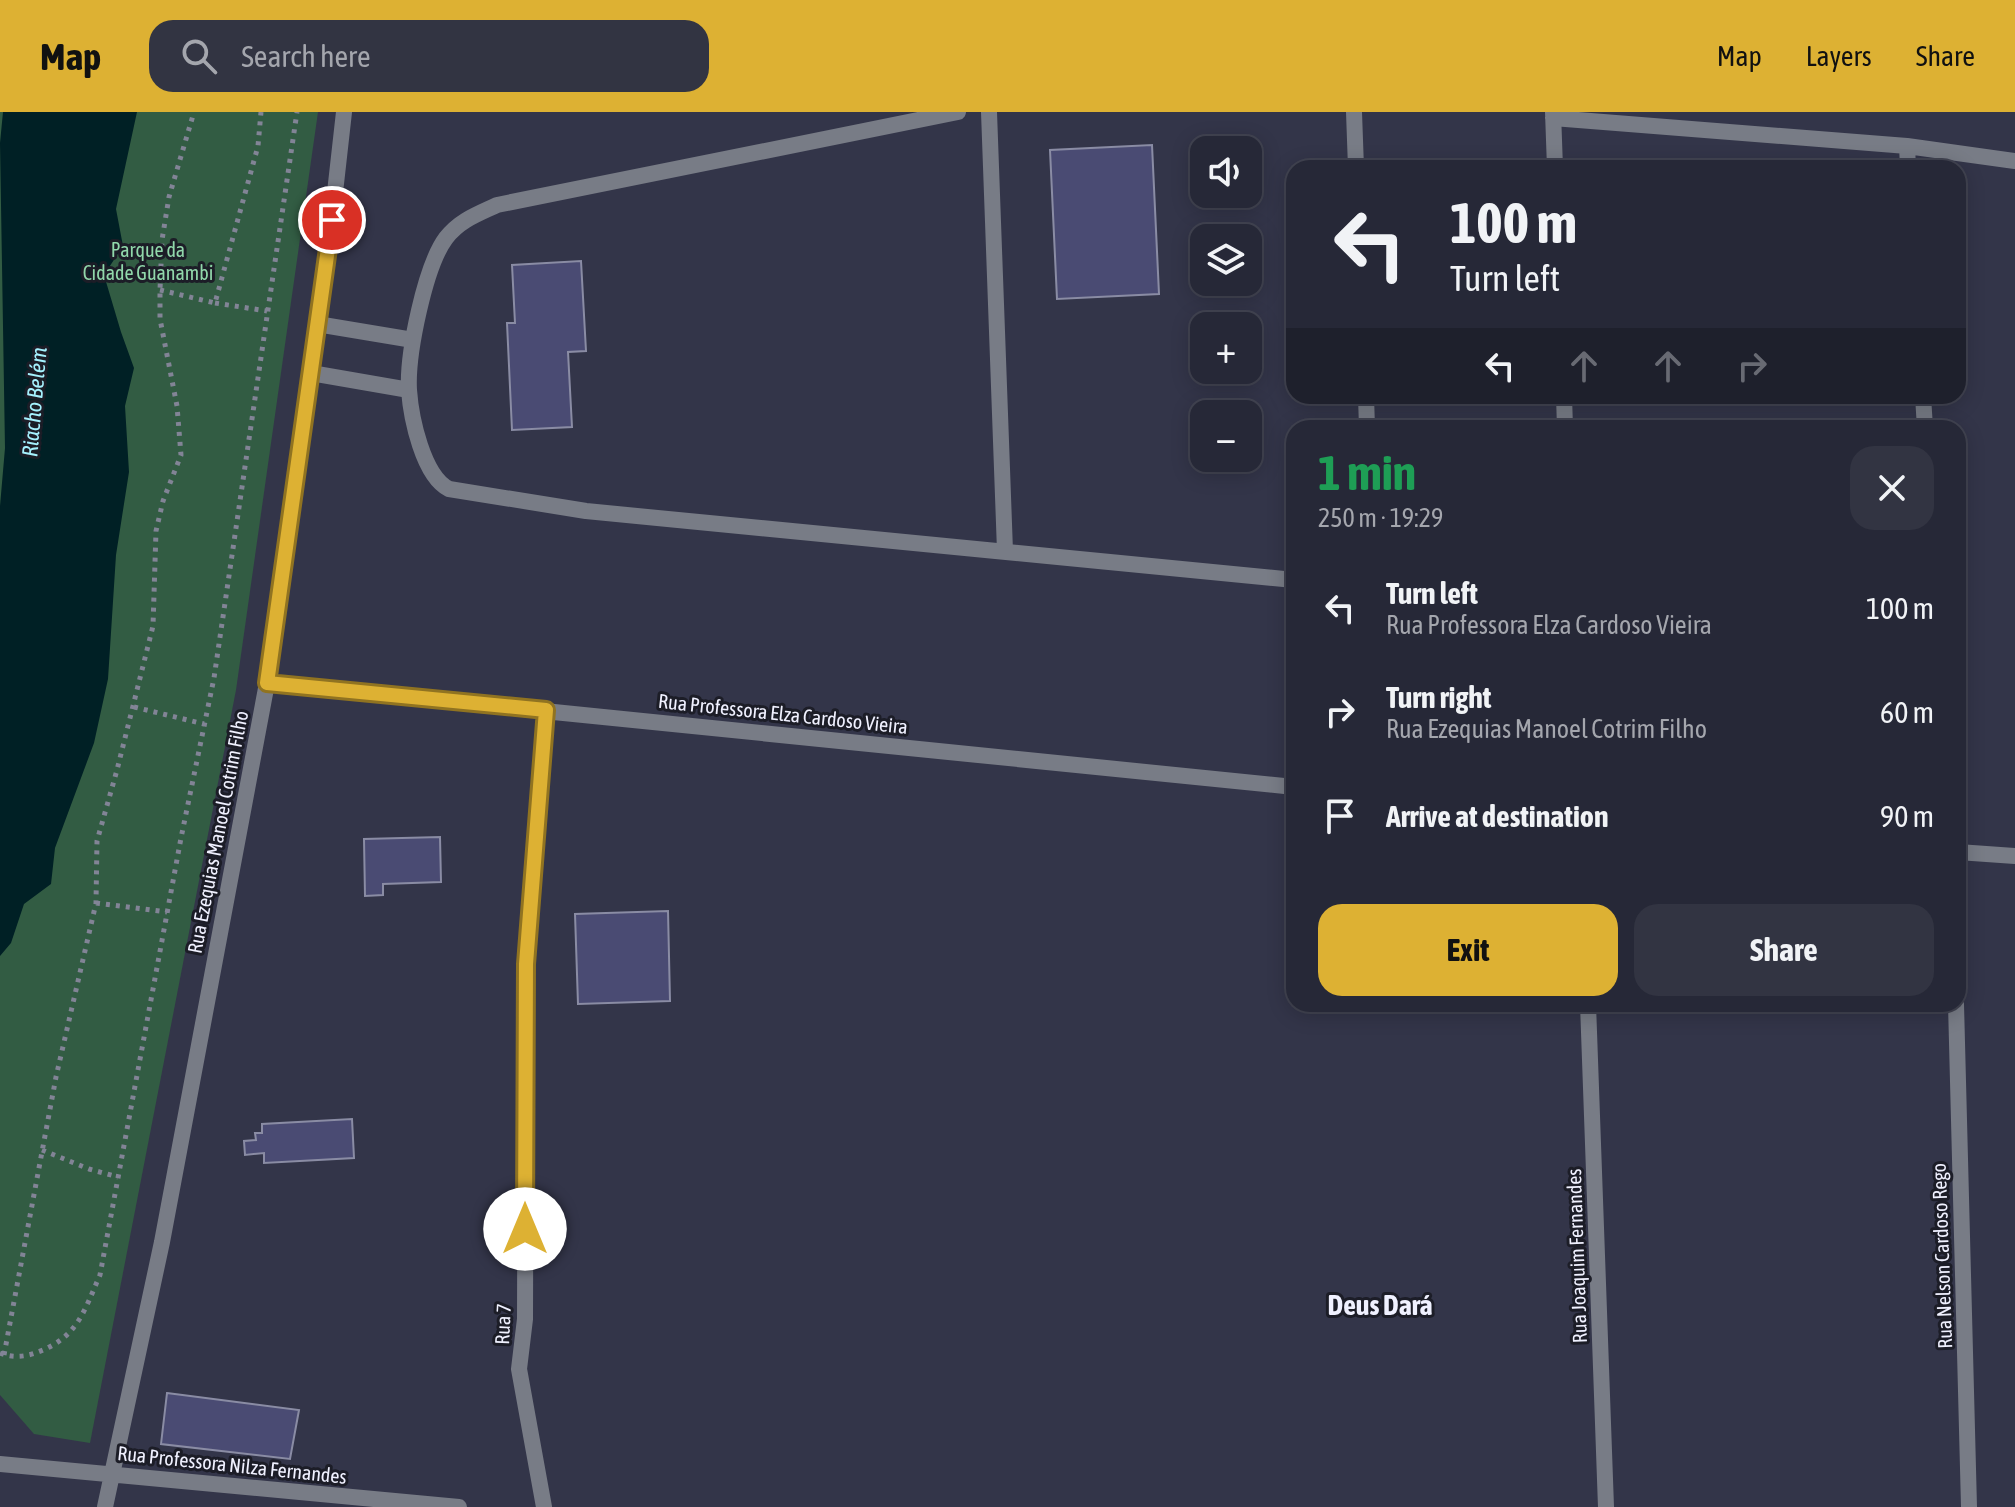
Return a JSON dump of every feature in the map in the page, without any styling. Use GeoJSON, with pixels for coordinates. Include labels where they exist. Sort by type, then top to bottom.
{"type":"FeatureCollection","features":[{"type":"Feature","properties":{"kind":"street","name":"Rua Ezequias Manoel Cotrim Filho"},"geometry":{"type":"LineString","coordinates":[[105,1507],[162,1242],[267,683],[344,112]]}},
{"type":"Feature","properties":{"kind":"street"},"geometry":{"type":"LineString","coordinates":[[958,112],[497,205],[460,223],[445,239],[434,259],[413,340],[409,390],[424,457],[440,485],[586,511],[1286,579]]}},
{"type":"Feature","properties":{"kind":"street"},"geometry":{"type":"LineString","coordinates":[[989,112],[1005,551]]}},
{"type":"Feature","properties":{"kind":"street"},"geometry":{"type":"LineString","coordinates":[[1354,112],[1356,160]]}},
{"type":"Feature","properties":{"kind":"street"},"geometry":{"type":"LineString","coordinates":[[1555,160],[1553,115],[1907,146],[2015,161]]}},
{"type":"Feature","properties":{"kind":"street"},"geometry":{"type":"LineString","coordinates":[[1907,146],[1908,160]]}},
{"type":"Feature","properties":{"kind":"street"},"geometry":{"type":"LineString","coordinates":[[317,324],[413,340]]}},
{"type":"Feature","properties":{"kind":"street"},"geometry":{"type":"LineString","coordinates":[[311,373],[409,390]]}},
{"type":"Feature","properties":{"kind":"street","name":"Rua Professora Elza Cardoso Vieira"},"geometry":{"type":"LineString","coordinates":[[267,683],[1286,786]]}},
{"type":"Feature","properties":{"kind":"street","name":"Rua 7"},"geometry":{"type":"LineString","coordinates":[[544,1507],[519,1369],[525,1319],[526,964],[546,710]]}},
{"type":"Feature","properties":{"kind":"street"},"geometry":{"type":"LineString","coordinates":[[1966,853],[2015,856]]}},
{"type":"Feature","properties":{"kind":"street","name":"Rua Joaquim Fernandes"},"geometry":{"type":"LineString","coordinates":[[1588,1012],[1606,1507]]}},
{"type":"Feature","properties":{"kind":"street","name":"Rua Nelson Cardoso Rego"},"geometry":{"type":"LineString","coordinates":[[1956,1012],[1969,1507]]}},
{"type":"Feature","properties":{"kind":"street","name":"Rua Professora Nilza Fernandes"},"geometry":{"type":"LineString","coordinates":[[0,1464],[459,1507]]}},
{"type":"Feature","properties":{"kind":"path"},"geometry":{"type":"LineString","coordinates":[[194,112],[169,197],[162,240],[160,290],[160,319],[177,406],[181,455],[163,501],[156,531],[153,626],[97,841],[96,903],[42,1150],[2,1354],[31,1355],[59,1344],[80,1319],[100,1275],[204,724],[240,510],[297,112]]}},
{"type":"Feature","properties":{"kind":"path"},"geometry":{"type":"LineString","coordinates":[[215,303],[258,146],[261,112]]}},
{"type":"Feature","properties":{"kind":"path"},"geometry":{"type":"LineString","coordinates":[[160,290],[267,311]]}},
{"type":"Feature","properties":{"kind":"path"},"geometry":{"type":"LineString","coordinates":[[134,707],[204,724]]}},
{"type":"Feature","properties":{"kind":"path"},"geometry":{"type":"LineString","coordinates":[[96,903],[167,912]]}},
{"type":"Feature","properties":{"kind":"path"},"geometry":{"type":"LineString","coordinates":[[42,1150],[118,1177]]}},
{"type":"Feature","properties":{"kind":"green space","name":"Parque da Cidade Guanambi"},"geometry":{"type":"Polygon","coordinates":[[[0,112],[318,112],[236,690],[90,1443],[34,1434],[0,1395],[0,112]]]}},
{"type":"Feature","properties":{"kind":"water","name":"Riacho Belém"},"geometry":{"type":"Polygon","coordinates":[[[3,112],[137,112],[116,209],[123,246],[104,275],[134,368],[125,406],[129,472],[116,555],[108,679],[94,743],[55,848],[51,884],[24,904],[11,943],[0,956],[0,506],[5,448],[0,143],[3,112]]]}},
{"type":"Feature","properties":{"kind":"building"},"geometry":{"type":"Polygon","coordinates":[[[1152,145],[1159,294],[1057,299],[1050,150],[1152,145]]]}},
{"type":"Feature","properties":{"kind":"building"},"geometry":{"type":"Polygon","coordinates":[[[581,261],[586,351],[568,352],[572,427],[512,430],[507,323],[515,323],[512,265],[581,261]]]}},
{"type":"Feature","properties":{"kind":"building"},"geometry":{"type":"Polygon","coordinates":[[[440,837],[441,882],[383,884],[383,895],[365,896],[364,839],[440,837]]]}},
{"type":"Feature","properties":{"kind":"building"},"geometry":{"type":"Polygon","coordinates":[[[668,911],[670,1001],[578,1004],[575,914],[668,911]]]}},
{"type":"Feature","properties":{"kind":"building"},"geometry":{"type":"Polygon","coordinates":[[[352,1119],[354,1158],[264,1163],[264,1153],[245,1155],[244,1141],[256,1140],[255,1133],[262,1133],[262,1124],[352,1119]]]}},
{"type":"Feature","properties":{"kind":"building"},"geometry":{"type":"Polygon","coordinates":[[[167,1393],[299,1410],[290,1459],[161,1444],[167,1393]]]}},
{"type":"Feature","properties":{"kind":"district","name":"Deus Dará"},"geometry":{"type":"Point","coordinates":[1380,1305]}},
{"type":"Feature","properties":{"kind":"route"},"geometry":{"type":"LineString","coordinates":[[332,220],[267,683],[546,710],[526,964],[525,1229]]}}]}
